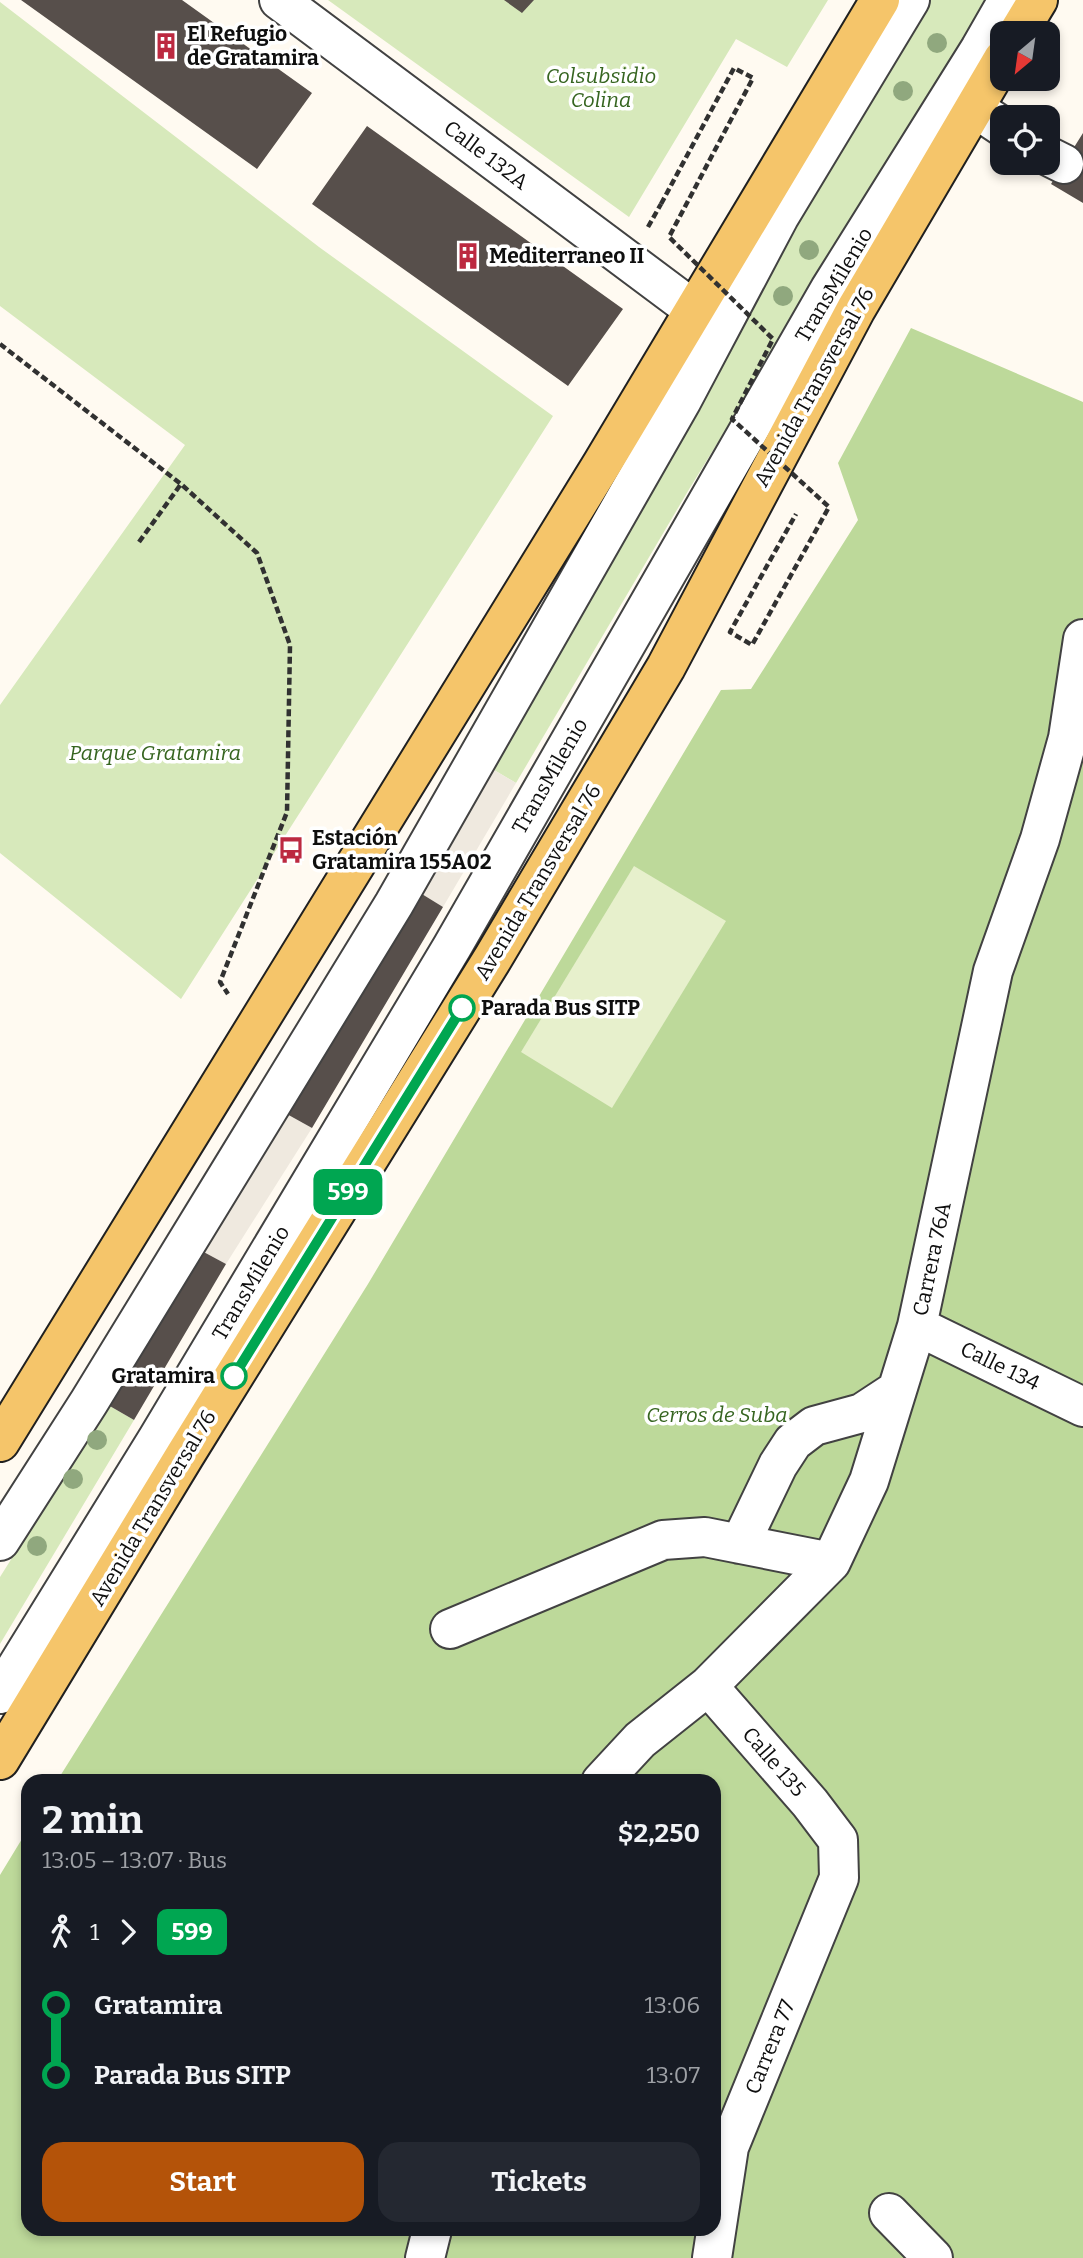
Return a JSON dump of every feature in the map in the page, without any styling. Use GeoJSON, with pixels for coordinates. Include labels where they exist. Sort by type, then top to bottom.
{"type":"FeatureCollection","features":[{"type":"Feature","properties":{"kind":"main road"},"geometry":{"type":"LineString","coordinates":[[2,1434],[587,488],[880,0]]}},
{"type":"Feature","properties":{"kind":"main road"},"geometry":{"type":"LineString","coordinates":[[1025,21],[1038,0]]}},
{"type":"Feature","properties":{"kind":"main road","name":"Avenida Transversal 76"},"geometry":{"type":"LineString","coordinates":[[0,1760],[185,1455],[494,958],[659,678],[856,309],[988,117],[995,91]]}},
{"type":"Feature","properties":{"kind":"street","name":"Calle 132A"},"geometry":{"type":"LineString","coordinates":[[279,0],[694,310]]}},
{"type":"Feature","properties":{"kind":"street"},"geometry":{"type":"LineString","coordinates":[[0,1541],[89,1402],[394,904],[682,400],[779,217],[909,0]]}},
{"type":"Feature","properties":{"kind":"street","name":"TransMilenio"},"geometry":{"type":"LineString","coordinates":[[0,1694],[158,1438],[452,947],[830,289],[1009,0]]}},
{"type":"Feature","properties":{"kind":"street","name":"Carrera 76A"},"geometry":{"type":"LineString","coordinates":[[608,1774],[640,1740],[708,1686],[831,1562],[869,1481],[917,1326],[993,971],[1040,839],[1068,738],[1083,639]]}},
{"type":"Feature","properties":{"kind":"street","name":"Calle 134"},"geometry":{"type":"LineString","coordinates":[[917,1326],[1083,1407]]}},
{"type":"Feature","properties":{"kind":"street"},"geometry":{"type":"LineString","coordinates":[[740,1544],[778,1465],[793,1442],[814,1426],[862,1413],[897,1390]]}},
{"type":"Feature","properties":{"kind":"street"},"geometry":{"type":"LineString","coordinates":[[450,1629],[663,1540],[705,1537],[831,1562]]}},
{"type":"Feature","properties":{"kind":"street","name":"Calle 135"},"geometry":{"type":"LineString","coordinates":[[708,1686],[810,1803],[838,1840]]}},
{"type":"Feature","properties":{"kind":"street","name":"Carrera 77"},"geometry":{"type":"LineString","coordinates":[[721,2199],[729,2147],[839,1878],[838,1840]]}},
{"type":"Feature","properties":{"kind":"street"},"geometry":{"type":"LineString","coordinates":[[889,2213],[933,2258]]}},
{"type":"Feature","properties":{"kind":"street"},"geometry":{"type":"LineString","coordinates":[[425,2258],[430,2236]]}},
{"type":"Feature","properties":{"kind":"street","name":"Carrera 77"},"geometry":{"type":"LineString","coordinates":[[712,2258],[715,2236]]}},
{"type":"Feature","properties":{"kind":"path"},"geometry":{"type":"LineString","coordinates":[[661,204],[734,68],[753,78],[669,237],[773,338],[732,419],[829,507],[752,645],[730,632],[796,514]]}},
{"type":"Feature","properties":{"kind":"path"},"geometry":{"type":"LineString","coordinates":[[0,344],[181,484],[257,552],[290,645],[287,811],[220,982],[230,996]]}},
{"type":"Feature","properties":{"kind":"path"},"geometry":{"type":"LineString","coordinates":[[139,542],[181,484]]}},
{"type":"Feature","properties":{"kind":"green space","name":"Colsubsidio Colina"},"geometry":{"type":"Polygon","coordinates":[[[328,0],[828,0],[787,67],[736,39],[629,217],[328,0]]]}},
{"type":"Feature","properties":{"kind":"green space"},"geometry":{"type":"Polygon","coordinates":[[[922,0],[994,0],[688,491],[516,783],[494,770],[628,504],[922,0]]]}},
{"type":"Feature","properties":{"kind":"green space","name":"Parque Gratamira"},"geometry":{"type":"Polygon","coordinates":[[[0,2],[319,247],[553,416],[181,999],[0,853],[0,705],[185,445],[0,306],[0,2]]]}},
{"type":"Feature","properties":{"kind":"green space","name":"Cerros de Suba"},"geometry":{"type":"Polygon","coordinates":[[[911,328],[1083,402],[1083,2258],[0,2258],[0,1875],[21,1840],[21,2236],[721,2236],[721,1774],[61,1774],[368,1284],[721,690],[751,689],[858,520],[838,463],[911,328]]]}},
{"type":"Feature","properties":{"kind":"green space"},"geometry":{"type":"Polygon","coordinates":[[[634,866],[726,921],[612,1108],[521,1052],[634,866]]]}},
{"type":"Feature","properties":{"kind":"green space"},"geometry":{"type":"Polygon","coordinates":[[[108,1405],[134,1420],[0,1644],[0,1577],[108,1405]]]}},
{"type":"Feature","properties":{"kind":"shaded area"},"geometry":{"type":"Polygon","coordinates":[[[494,770],[516,783],[443,907],[417,891],[494,770]]]}},
{"type":"Feature","properties":{"kind":"shaded area"},"geometry":{"type":"Polygon","coordinates":[[[285,1113],[312,1128],[226,1264],[200,1250],[285,1113]]]}},
{"type":"Feature","properties":{"kind":"building","name":"El Refugio de Gratamira"},"geometry":{"type":"Polygon","coordinates":[[[21,0],[182,0],[312,93],[257,169],[21,0]]]}},
{"type":"Feature","properties":{"kind":"building"},"geometry":{"type":"Polygon","coordinates":[[[504,0],[534,0],[522,13],[504,0]]]}},
{"type":"Feature","properties":{"kind":"building","name":"Mediterraneo II"},"geometry":{"type":"Polygon","coordinates":[[[367,126],[623,309],[568,386],[312,204],[367,126]]]}},
{"type":"Feature","properties":{"kind":"building"},"geometry":{"type":"Polygon","coordinates":[[[1083,133],[1083,203],[1051,184],[1057,175],[1060,175],[1060,170],[1083,133]]]}},
{"type":"Feature","properties":{"kind":"building"},"geometry":{"type":"Polygon","coordinates":[[[417,891],[443,907],[312,1128],[285,1113],[417,891]]]}},
{"type":"Feature","properties":{"kind":"building","name":"Gratamira"},"geometry":{"type":"Polygon","coordinates":[[[200,1250],[226,1264],[134,1420],[108,1405],[200,1250]]]}},
{"type":"Feature","properties":{"kind":"bus line","name":"599"},"geometry":{"type":"LineString","coordinates":[[234,1376],[462,1008]]}},
{"type":"Feature","properties":{"kind":"place","name":"El Refugio de Gratamira"},"geometry":{"type":"Point","coordinates":[166,46]}},
{"type":"Feature","properties":{"kind":"place","name":"Mediterraneo II"},"geometry":{"type":"Point","coordinates":[468,256]}},
{"type":"Feature","properties":{"kind":"place","name":"Estación Gratamira 155A02"},"geometry":{"type":"Point","coordinates":[291,850]}},
{"type":"Feature","properties":{"kind":"place","name":"Parada Bus SITP"},"geometry":{"type":"Point","coordinates":[462,1008]}},
{"type":"Feature","properties":{"kind":"place","name":"Gratamira"},"geometry":{"type":"Point","coordinates":[234,1376]}}]}
